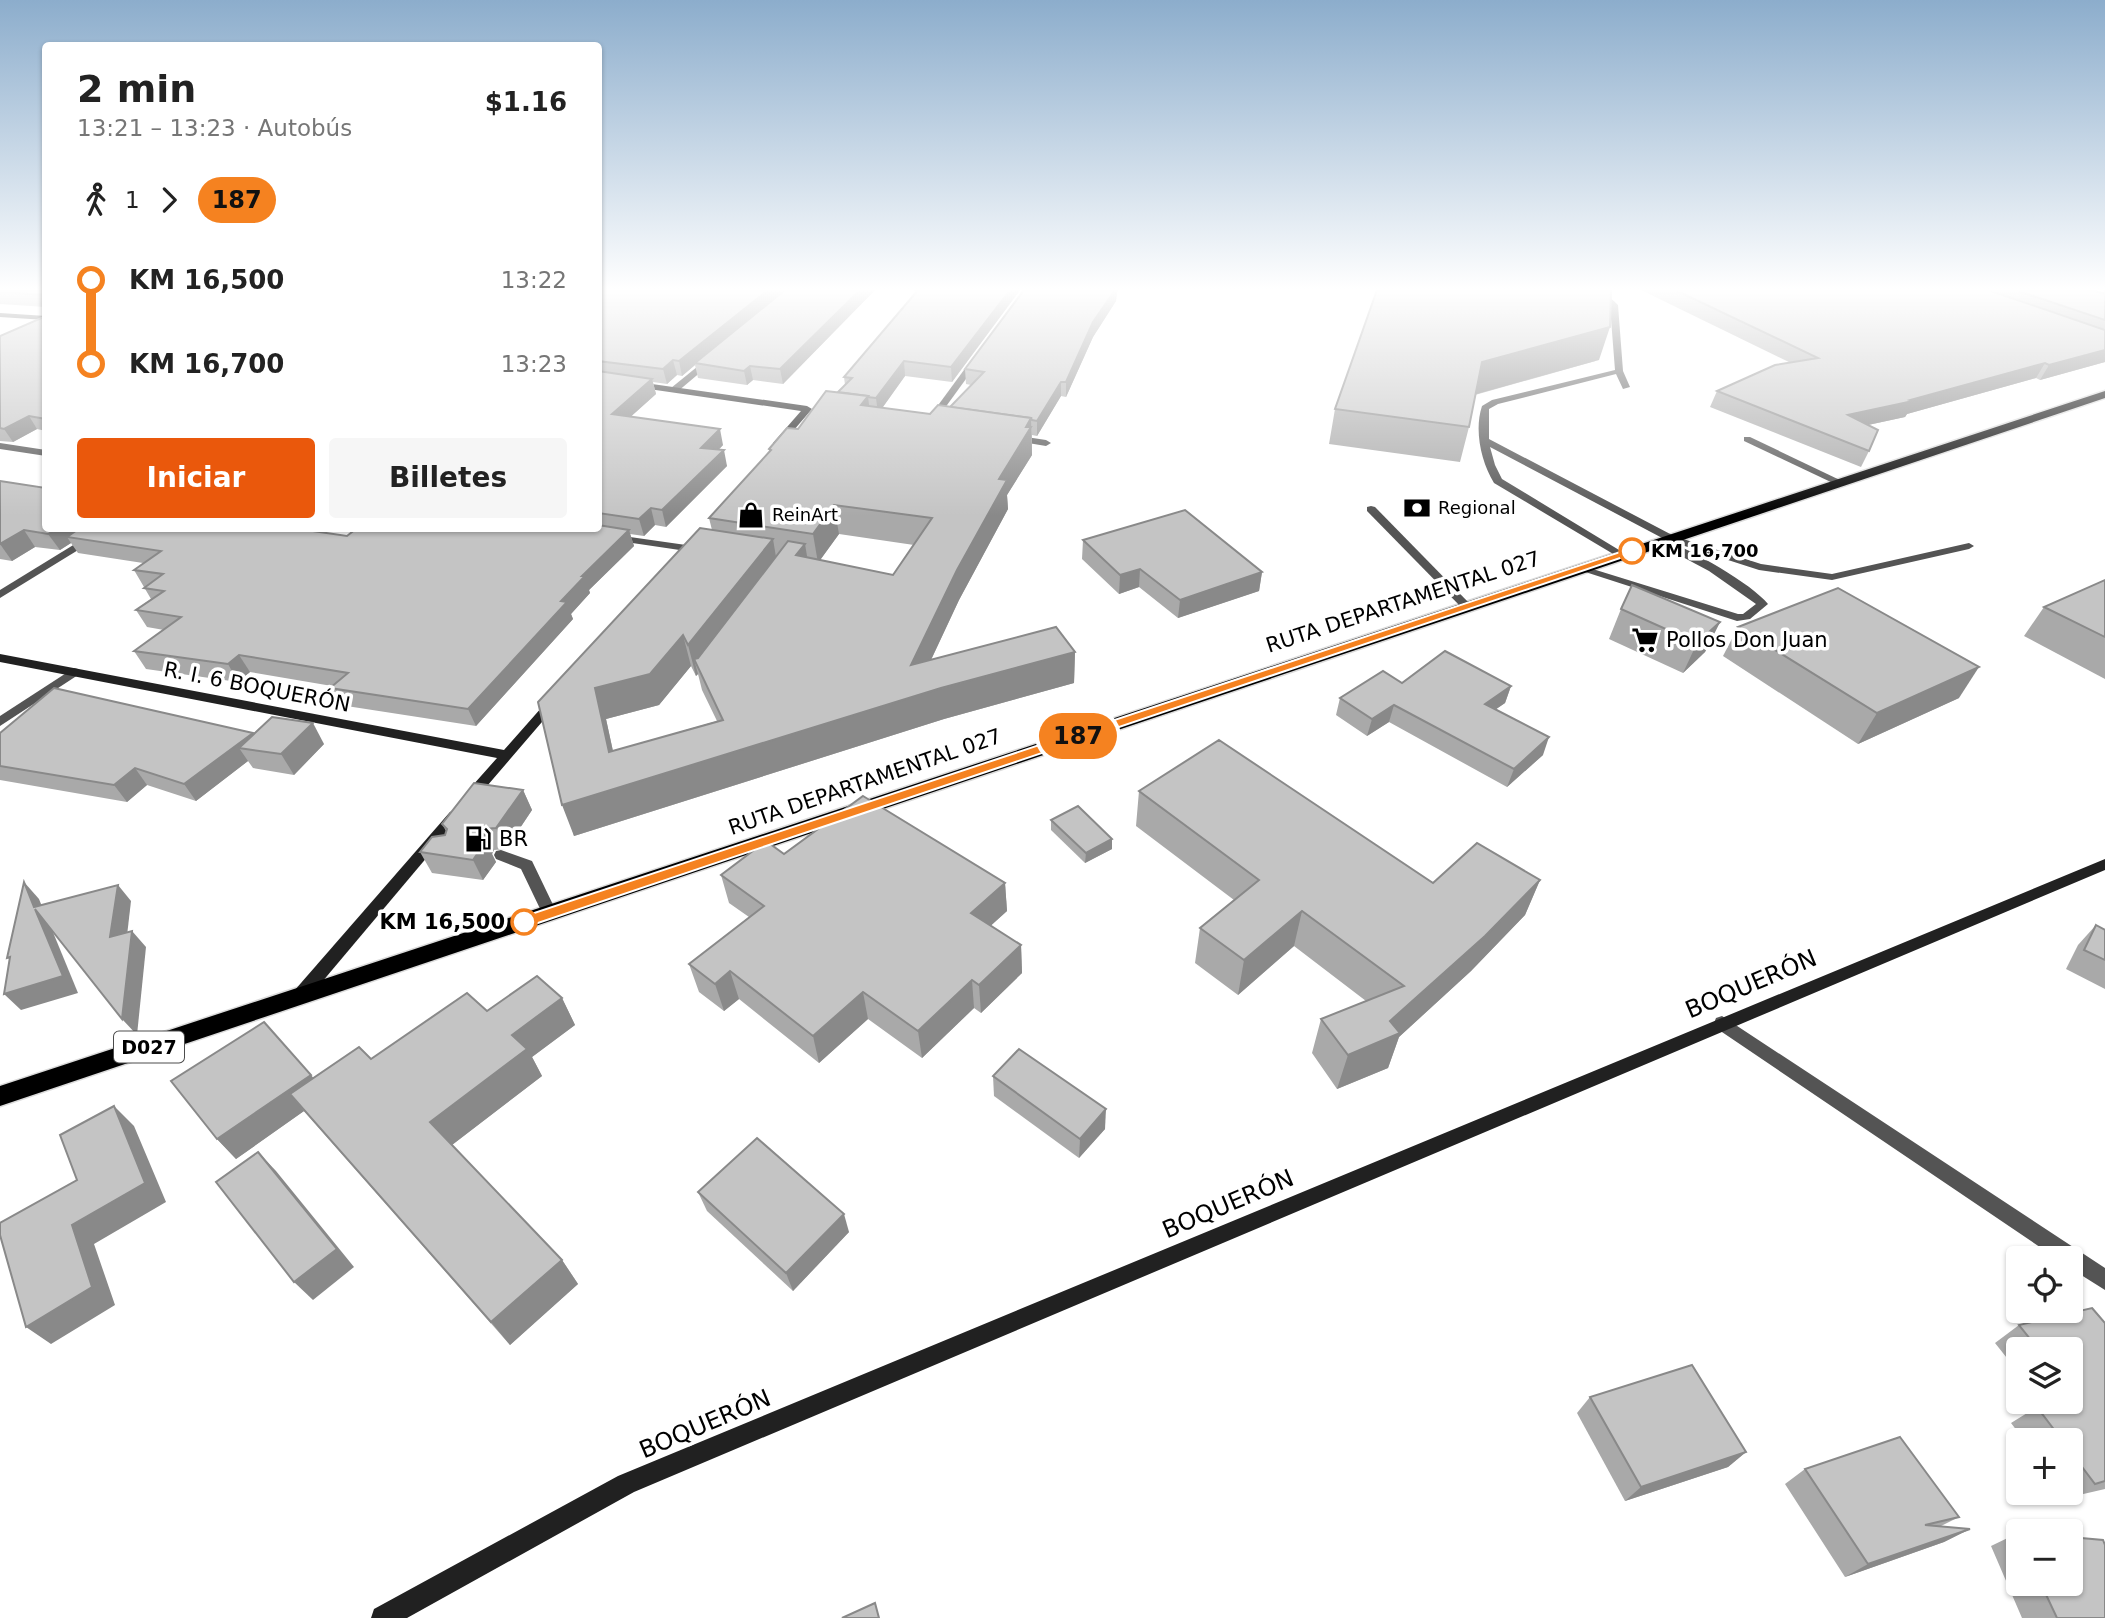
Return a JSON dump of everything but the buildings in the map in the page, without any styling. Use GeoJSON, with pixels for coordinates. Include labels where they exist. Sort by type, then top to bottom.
{"type":"FeatureCollection","features":[{"type":"Feature","properties":{"kind":"main road","name":"RUTA DEPARTAMENTAL 027"},"geometry":{"type":"LineString","coordinates":[[0,1096],[2105,394]]}},
{"type":"Feature","properties":{"kind":"street"},"geometry":{"type":"LineString","coordinates":[[674,390],[703,366]]}},
{"type":"Feature","properties":{"kind":"street"},"geometry":{"type":"LineString","coordinates":[[928,425],[972,366]]}},
{"type":"Feature","properties":{"kind":"street"},"geometry":{"type":"LineString","coordinates":[[1619,366],[1626,387]]}},
{"type":"Feature","properties":{"kind":"street"},"geometry":{"type":"LineString","coordinates":[[1619,371],[1495,402],[1486,408],[1486,441],[1489,464],[1498,481],[1620,555]]}},
{"type":"Feature","properties":{"kind":"street"},"geometry":{"type":"LineString","coordinates":[[624,384],[813,410],[771,452]]}},
{"type":"Feature","properties":{"kind":"street"},"geometry":{"type":"LineString","coordinates":[[915,423],[941,427]]}},
{"type":"Feature","properties":{"kind":"street"},"geometry":{"type":"LineString","coordinates":[[1007,437],[1046,443]]}},
{"type":"Feature","properties":{"kind":"street"},"geometry":{"type":"LineString","coordinates":[[1747,439],[1839,482]]}},
{"type":"Feature","properties":{"kind":"street"},"geometry":{"type":"LineString","coordinates":[[1486,441],[1666,540],[1762,604],[1746,617],[1737,618],[1580,568]]}},
{"type":"Feature","properties":{"kind":"street"},"geometry":{"type":"LineString","coordinates":[[0,446],[42,452]]}},
{"type":"Feature","properties":{"kind":"street"},"geometry":{"type":"LineString","coordinates":[[1371,509],[1466,606]]}},
{"type":"Feature","properties":{"kind":"street"},"geometry":{"type":"LineString","coordinates":[[0,595],[102,532]]}},
{"type":"Feature","properties":{"kind":"street"},"geometry":{"type":"LineString","coordinates":[[609,537],[715,553]]}},
{"type":"Feature","properties":{"kind":"street"},"geometry":{"type":"LineString","coordinates":[[1666,540],[1759,567],[1832,577],[1969,546]]}},
{"type":"Feature","properties":{"kind":"street","name":"R. I. 6 BOQUERÓN"},"geometry":{"type":"LineString","coordinates":[[0,658],[506,755]]}},
{"type":"Feature","properties":{"kind":"street"},"geometry":{"type":"LineString","coordinates":[[0,722],[74,672]]}},
{"type":"Feature","properties":{"kind":"street"},"geometry":{"type":"LineString","coordinates":[[299,997],[561,693]]}},
{"type":"Feature","properties":{"kind":"street"},"geometry":{"type":"LineString","coordinates":[[424,850],[448,851]]}},
{"type":"Feature","properties":{"kind":"street"},"geometry":{"type":"LineString","coordinates":[[501,855],[527,865],[549,913]]}},
{"type":"Feature","properties":{"kind":"street","name":"BOQUERÓN"},"geometry":{"type":"LineString","coordinates":[[383,1618],[626,1484],[2105,864]]}},
{"type":"Feature","properties":{"kind":"street"},"geometry":{"type":"LineString","coordinates":[[1722,1023],[2105,1280]]}},
{"type":"Feature","properties":{"kind":"bus line","name":"187"},"geometry":{"type":"LineString","coordinates":[[524,922],[1632,551]]}},
{"type":"Feature","properties":{"kind":"place","name":"Regional"},"geometry":{"type":"Point","coordinates":[1417,508]}},
{"type":"Feature","properties":{"kind":"place","name":"ReinArt"},"geometry":{"type":"Point","coordinates":[751,515]}},
{"type":"Feature","properties":{"kind":"place","name":"KM 16,700"},"geometry":{"type":"Point","coordinates":[1632,551]}},
{"type":"Feature","properties":{"kind":"place","name":"Pollos Don Juan"},"geometry":{"type":"Point","coordinates":[1645,640]}},
{"type":"Feature","properties":{"kind":"place","name":"BR"},"geometry":{"type":"Point","coordinates":[478,839]}},
{"type":"Feature","properties":{"kind":"place","name":"KM 16,500"},"geometry":{"type":"Point","coordinates":[524,922]}}]}
